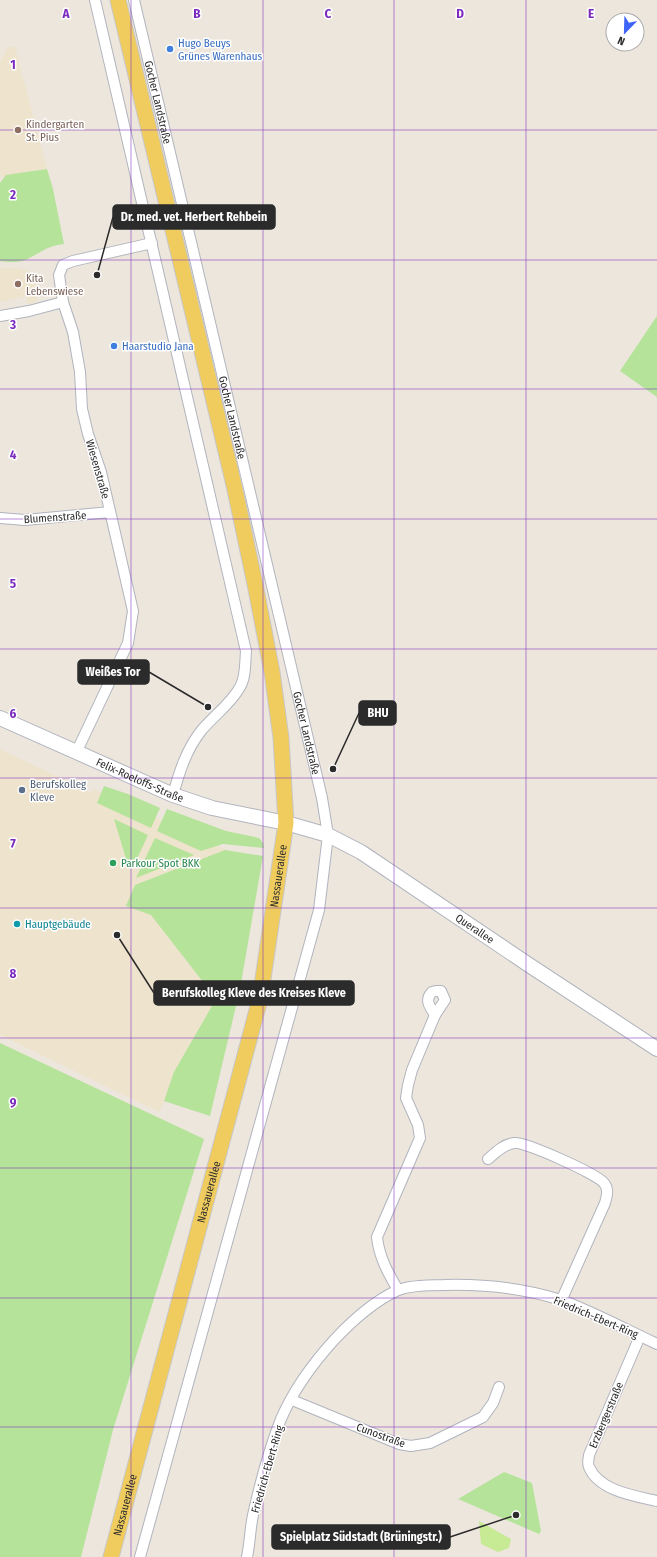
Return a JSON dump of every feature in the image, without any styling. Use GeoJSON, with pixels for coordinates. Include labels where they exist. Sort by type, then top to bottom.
{"type":"FeatureCollection","features":[{"type":"Feature","properties":{"kind":"main road","name":"Gocher Landstraße"},"geometry":{"type":"LineString","coordinates":[[118,0],[227,455],[255,584],[272,672],[280,738],[286,823]]}},
{"type":"Feature","properties":{"kind":"main road","name":"Nassauerallee"},"geometry":{"type":"LineString","coordinates":[[110,1557],[260,1000],[283,856],[286,823]]}},
{"type":"Feature","properties":{"kind":"street"},"geometry":{"type":"LineString","coordinates":[[95,0],[246,651],[245,670],[241,686],[226,705],[201,731],[184,759],[173,796]]}},
{"type":"Feature","properties":{"kind":"street","name":"Gocher Landstraße"},"geometry":{"type":"LineString","coordinates":[[134,0],[321,791],[334,838]]}},
{"type":"Feature","properties":{"kind":"street","name":"Wiesenstraße"},"geometry":{"type":"LineString","coordinates":[[76,753],[128,643],[133,611],[101,472],[88,434],[82,409],[80,372],[73,332],[63,302],[60,275],[63,265],[152,242]]}},
{"type":"Feature","properties":{"kind":"street"},"geometry":{"type":"LineString","coordinates":[[0,316],[29,311],[63,302]]}},
{"type":"Feature","properties":{"kind":"street","name":"Blumenstraße"},"geometry":{"type":"LineString","coordinates":[[0,518],[25,520],[110,512]]}},
{"type":"Feature","properties":{"kind":"street","name":"Felix-Roeloffs-Straße"},"geometry":{"type":"LineString","coordinates":[[0,718],[173,796],[212,808],[286,823]]}},
{"type":"Feature","properties":{"kind":"street","name":"Querallee"},"geometry":{"type":"LineString","coordinates":[[286,823],[334,838],[361,852],[528,965],[657,1049]]}},
{"type":"Feature","properties":{"kind":"street"},"geometry":{"type":"LineString","coordinates":[[140,1557],[319,910],[334,838]]}},
{"type":"Feature","properties":{"kind":"street"},"geometry":{"type":"LineString","coordinates":[[398,1290],[378,1250],[377,1237],[420,1138],[418,1125],[406,1098],[412,1070],[435,1015]]}},
{"type":"Feature","properties":{"kind":"street"},"geometry":{"type":"LineString","coordinates":[[488,1159],[501,1148],[515,1142],[534,1148],[594,1175],[604,1183],[608,1192],[605,1203],[561,1301]]}},
{"type":"Feature","properties":{"kind":"street","name":"Friedrich-Ebert-Ring"},"geometry":{"type":"LineString","coordinates":[[247,1557],[253,1515],[272,1446],[282,1419],[292,1400],[322,1353],[346,1328],[373,1305],[398,1290],[430,1285],[467,1284],[508,1288],[561,1301],[657,1344]]}},
{"type":"Feature","properties":{"kind":"street","name":"Erzbergerstraße"},"geometry":{"type":"LineString","coordinates":[[640,1336],[589,1454],[588,1466],[595,1477],[612,1488],[657,1501]]}},
{"type":"Feature","properties":{"kind":"street","name":"Cunostraße"},"geometry":{"type":"LineString","coordinates":[[292,1400],[399,1444],[411,1446],[430,1443],[483,1416],[493,1403],[499,1387]]}},
{"type":"Feature","properties":{"kind":"shaded area","name":"Kindergarten St. Pius"},"geometry":{"type":"Polygon","coordinates":[[[8,47],[15,47],[47,169],[0,177],[0,62],[8,47]]]}},
{"type":"Feature","properties":{"kind":"shaded area","name":"Kita Lebenswiese"},"geometry":{"type":"Polygon","coordinates":[[[0,268],[18,268],[30,272],[36,279],[37,302],[28,304],[26,296],[0,302],[0,268]]]}},
{"type":"Feature","properties":{"kind":"shaded area"},"geometry":{"type":"Polygon","coordinates":[[[0,749],[91,793],[93,789],[256,863],[211,1007],[159,1112],[0,1035],[0,749]]]}},
{"type":"Feature","properties":{"kind":"green space"},"geometry":{"type":"Polygon","coordinates":[[[47,169],[53,189],[64,244],[46,249],[20,261],[0,261],[0,183],[6,175],[47,169]]]}},
{"type":"Feature","properties":{"kind":"green space"},"geometry":{"type":"Polygon","coordinates":[[[657,316],[657,397],[620,371],[657,316]]]}},
{"type":"Feature","properties":{"kind":"green space"},"geometry":{"type":"Polygon","coordinates":[[[104,786],[128,794],[160,808],[151,828],[97,803],[104,786]]]}},
{"type":"Feature","properties":{"kind":"green space"},"geometry":{"type":"Polygon","coordinates":[[[167,809],[226,831],[259,838],[263,843],[264,848],[223,844],[201,851],[157,831],[167,809]]]}},
{"type":"Feature","properties":{"kind":"green space"},"geometry":{"type":"Polygon","coordinates":[[[114,819],[148,835],[136,861],[128,865],[114,819]]]}},
{"type":"Feature","properties":{"kind":"green space"},"geometry":{"type":"Polygon","coordinates":[[[155,838],[194,855],[136,878],[155,838]]]}},
{"type":"Feature","properties":{"kind":"green space"},"geometry":{"type":"Polygon","coordinates":[[[225,850],[263,856],[240,989],[210,1116],[164,1101],[174,1072],[212,1006],[201,1000],[207,987],[151,915],[126,906],[135,885],[225,850]]]}},
{"type":"Feature","properties":{"kind":"green space"},"geometry":{"type":"Polygon","coordinates":[[[0,1043],[204,1139],[113,1430],[81,1557],[0,1557],[0,1043]]]}},
{"type":"Feature","properties":{"kind":"green space"},"geometry":{"type":"Polygon","coordinates":[[[504,1472],[532,1483],[541,1531],[539,1534],[458,1499],[504,1472]]]}},
{"type":"Feature","properties":{"kind":"green space"},"geometry":{"type":"Polygon","coordinates":[[[479,1521],[511,1539],[509,1548],[498,1552],[481,1544],[479,1521]]]}},
{"type":"Feature","properties":{"kind":"place","name":"Hugo Beuys Grünes Warenhaus"},"geometry":{"type":"Point","coordinates":[170,49]}},
{"type":"Feature","properties":{"kind":"place","name":"Kindergarten St. Pius"},"geometry":{"type":"Point","coordinates":[18,130]}},
{"type":"Feature","properties":{"kind":"place","name":"Dr. med. vet. Herbert Rehbein"},"geometry":{"type":"Point","coordinates":[97,275]}},
{"type":"Feature","properties":{"kind":"place","name":"Kita Lebenswiese"},"geometry":{"type":"Point","coordinates":[18,284]}},
{"type":"Feature","properties":{"kind":"place","name":"Haarstudio Jana"},"geometry":{"type":"Point","coordinates":[114,346]}},
{"type":"Feature","properties":{"kind":"place","name":"Weißes Tor"},"geometry":{"type":"Point","coordinates":[208,707]}},
{"type":"Feature","properties":{"kind":"place","name":"BHU"},"geometry":{"type":"Point","coordinates":[333,769]}},
{"type":"Feature","properties":{"kind":"place","name":"Berufskolleg Kleve"},"geometry":{"type":"Point","coordinates":[22,790]}},
{"type":"Feature","properties":{"kind":"place","name":"Parkour Spot BKK"},"geometry":{"type":"Point","coordinates":[113,863]}},
{"type":"Feature","properties":{"kind":"place","name":"Hauptgebäude"},"geometry":{"type":"Point","coordinates":[17,924]}},
{"type":"Feature","properties":{"kind":"place","name":"Berufskolleg Kleve des Kreises Kleve"},"geometry":{"type":"Point","coordinates":[117,935]}},
{"type":"Feature","properties":{"kind":"place","name":"Spielplatz Südstadt (Brüningstr.)"},"geometry":{"type":"Point","coordinates":[516,1515]}}]}
